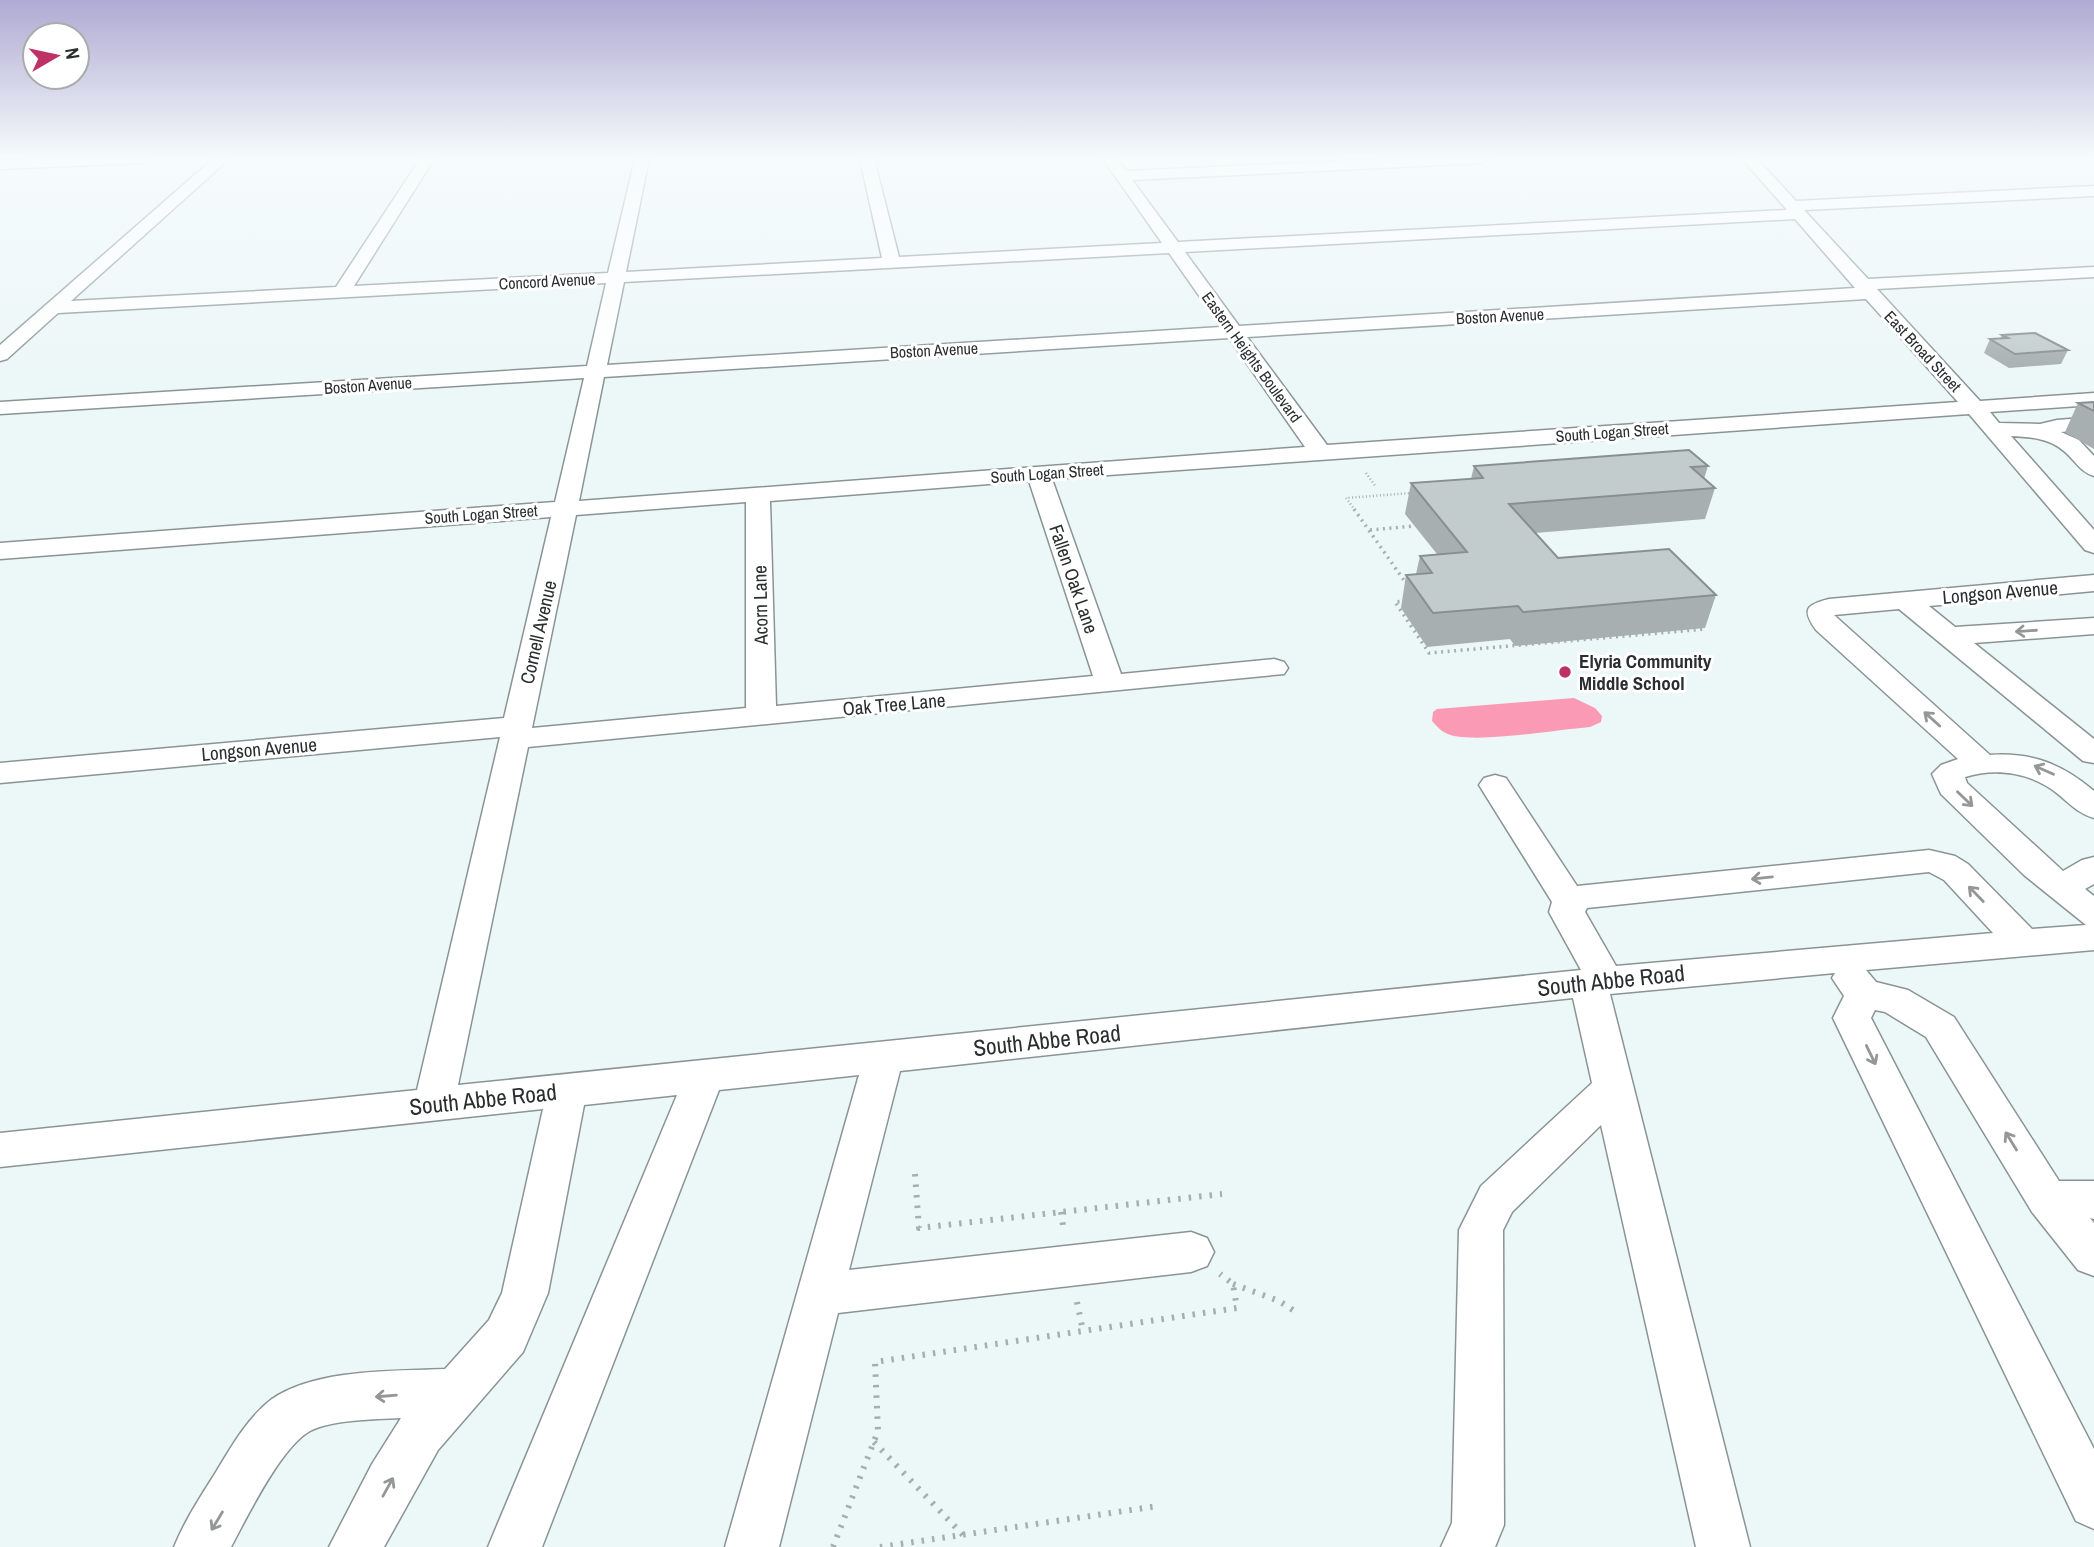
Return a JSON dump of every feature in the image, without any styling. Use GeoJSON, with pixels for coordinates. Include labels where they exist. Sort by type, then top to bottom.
{"type":"FeatureCollection","features":[{"type":"Feature","properties":{"kind":"street"},"geometry":{"type":"LineString","coordinates":[[0,355],[50,308],[143,231]]}},
{"type":"Feature","properties":{"kind":"street"},"geometry":{"type":"LineString","coordinates":[[341,293],[381,231]]}},
{"type":"Feature","properties":{"kind":"street","name":"Cornell Avenue"},"geometry":{"type":"LineString","coordinates":[[434,1105],[627,231]]}},
{"type":"Feature","properties":{"kind":"street"},"geometry":{"type":"LineString","coordinates":[[884,231],[892,263]]}},
{"type":"Feature","properties":{"kind":"street","name":"Eastern Heights Boulevard"},"geometry":{"type":"LineString","coordinates":[[1162,231],[1321,453]]}},
{"type":"Feature","properties":{"kind":"street","name":"Concord Avenue"},"geometry":{"type":"LineString","coordinates":[[50,308],[1439,231]]}},
{"type":"Feature","properties":{"kind":"street","name":"East Broad Street"},"geometry":{"type":"LineString","coordinates":[[1814,231],[1994,429],[2094,545]]}},
{"type":"Feature","properties":{"kind":"street","name":"Boston Avenue"},"geometry":{"type":"LineString","coordinates":[[0,408],[1234,332],[2094,272]]}},
{"type":"Feature","properties":{"kind":"street","name":"South Logan Street"},"geometry":{"type":"LineString","coordinates":[[0,551],[1038,473],[2094,399]]}},
{"type":"Feature","properties":{"kind":"street"},"geometry":{"type":"LineString","coordinates":[[1994,429],[2049,428],[2094,423]]}},
{"type":"Feature","properties":{"kind":"street"},"geometry":{"type":"LineString","coordinates":[[2049,428],[2071,445],[2094,470]]}},
{"type":"Feature","properties":{"kind":"street","name":"Fallen Oak Lane"},"geometry":{"type":"LineString","coordinates":[[1038,473],[1110,684]]}},
{"type":"Feature","properties":{"kind":"street","name":"Acorn Lane"},"geometry":{"type":"LineString","coordinates":[[758,494],[761,716]]}},
{"type":"Feature","properties":{"kind":"street","name":"Longson Avenue"},"geometry":{"type":"LineString","coordinates":[[1983,765],[1826,624],[1820,611],[1829,607],[2094,583]]}},
{"type":"Feature","properties":{"kind":"street"},"geometry":{"type":"LineString","coordinates":[[1905,600],[2094,754]]}},
{"type":"Feature","properties":{"kind":"street"},"geometry":{"type":"LineString","coordinates":[[1949,636],[2094,626]]}},
{"type":"Feature","properties":{"kind":"street","name":"Oak Tree Lane"},"geometry":{"type":"LineString","coordinates":[[516,733],[761,716],[1274,668]]}},
{"type":"Feature","properties":{"kind":"street","name":"Longson Avenue"},"geometry":{"type":"LineString","coordinates":[[0,773],[516,733]]}},
{"type":"Feature","properties":{"kind":"street"},"geometry":{"type":"LineString","coordinates":[[2090,938],[2063,887],[2036,867],[1952,787],[1948,774],[1957,767],[2014,762],[2035,765],[2055,774],[2094,807]]}},
{"type":"Feature","properties":{"kind":"street"},"geometry":{"type":"LineString","coordinates":[[1495,785],[1570,902]]}},
{"type":"Feature","properties":{"kind":"street"},"geometry":{"type":"LineString","coordinates":[[1723,1547],[1613,1088],[1597,982],[1567,912],[1570,902],[1580,897],[1928,861],[1943,864],[1956,872],[2024,943]]}},
{"type":"Feature","properties":{"kind":"street"},"geometry":{"type":"LineString","coordinates":[[2063,887],[2094,868]]}},
{"type":"Feature","properties":{"kind":"street","name":"South Abbe Road"},"geometry":{"type":"LineString","coordinates":[[0,1150],[1597,982],[2090,938]]}},
{"type":"Feature","properties":{"kind":"street"},"geometry":{"type":"LineString","coordinates":[[1837,960],[1864,994],[1895,1000],[1940,1027],[2047,1199],[2094,1256]]}},
{"type":"Feature","properties":{"kind":"street"},"geometry":{"type":"LineString","coordinates":[[1864,994],[1852,1018],[2094,1503]]}},
{"type":"Feature","properties":{"kind":"street"},"geometry":{"type":"LineString","coordinates":[[752,1547],[884,1057]]}},
{"type":"Feature","properties":{"kind":"street"},"geometry":{"type":"LineString","coordinates":[[515,1547],[667,1164],[705,1076]]}},
{"type":"Feature","properties":{"kind":"street"},"geometry":{"type":"LineString","coordinates":[[1468,1547],[1478,1525],[1481,1230],[1496,1199],[1613,1088]]}},
{"type":"Feature","properties":{"kind":"street"},"geometry":{"type":"LineString","coordinates":[[356,1547],[390,1482],[420,1433],[506,1336],[525,1293],[567,1090]]}},
{"type":"Feature","properties":{"kind":"street"},"geometry":{"type":"LineString","coordinates":[[2047,1199],[2094,1200]]}},
{"type":"Feature","properties":{"kind":"street"},"geometry":{"type":"LineString","coordinates":[[821,1294],[1192,1252]]}},
{"type":"Feature","properties":{"kind":"street"},"geometry":{"type":"LineString","coordinates":[[201,1547],[272,1431],[292,1413],[321,1404],[388,1395],[454,1392]]}},
{"type":"Feature","properties":{"kind":"path"},"geometry":{"type":"LineString","coordinates":[[1372,481],[1376,487]]}},
{"type":"Feature","properties":{"kind":"path"},"geometry":{"type":"LineString","coordinates":[[1413,593],[1346,498],[1420,492]]}},
{"type":"Feature","properties":{"kind":"path"},"geometry":{"type":"LineString","coordinates":[[1369,530],[1414,526]]}},
{"type":"Feature","properties":{"kind":"path"},"geometry":{"type":"LineString","coordinates":[[1408,586],[1420,585]]}},
{"type":"Feature","properties":{"kind":"path"},"geometry":{"type":"LineString","coordinates":[[1418,600],[1395,602],[1429,653],[1706,629]]}},
{"type":"Feature","properties":{"kind":"path"},"geometry":{"type":"LineString","coordinates":[[915,1174],[919,1228],[1222,1194]]}},
{"type":"Feature","properties":{"kind":"path"},"geometry":{"type":"LineString","coordinates":[[1233,1284],[1279,1301],[1299,1314]]}},
{"type":"Feature","properties":{"kind":"path"},"geometry":{"type":"LineString","coordinates":[[833,1547],[878,1431],[875,1362],[1237,1308]]}},
{"type":"Feature","properties":{"kind":"path"},"geometry":{"type":"LineString","coordinates":[[874,1442],[963,1535]]}},
{"type":"Feature","properties":{"kind":"path"},"geometry":{"type":"LineString","coordinates":[[880,1547],[1158,1506]]}},
{"type":"Feature","properties":{"kind":"shaded area"},"geometry":{"type":"Polygon","coordinates":[[[1574,698],[1595,708],[1602,716],[1601,722],[1590,727],[1502,737],[1468,737],[1447,734],[1432,721],[1433,712],[1437,709],[1574,698]]]}},
{"type":"Feature","properties":{"kind":"building"},"geometry":{"type":"Polygon","coordinates":[[[2035,333],[2068,350],[2015,354],[1990,339],[2008,338],[2002,335],[2035,333]]]}},
{"type":"Feature","properties":{"kind":"building"},"geometry":{"type":"Polygon","coordinates":[[[2094,402],[2094,411],[2078,403],[2094,402]]]}},
{"type":"Feature","properties":{"kind":"building"},"geometry":{"type":"Polygon","coordinates":[[[1689,450],[1708,466],[1691,467],[1715,488],[1509,504],[1558,558],[1669,549],[1716,595],[1523,612],[1518,606],[1433,613],[1406,575],[1432,573],[1420,556],[1467,552],[1411,483],[1483,478],[1474,466],[1689,450]]]}},
{"type":"Feature","properties":{"kind":"place","name":"Elyria Community Middle School"},"geometry":{"type":"Point","coordinates":[1565,672]}}]}
